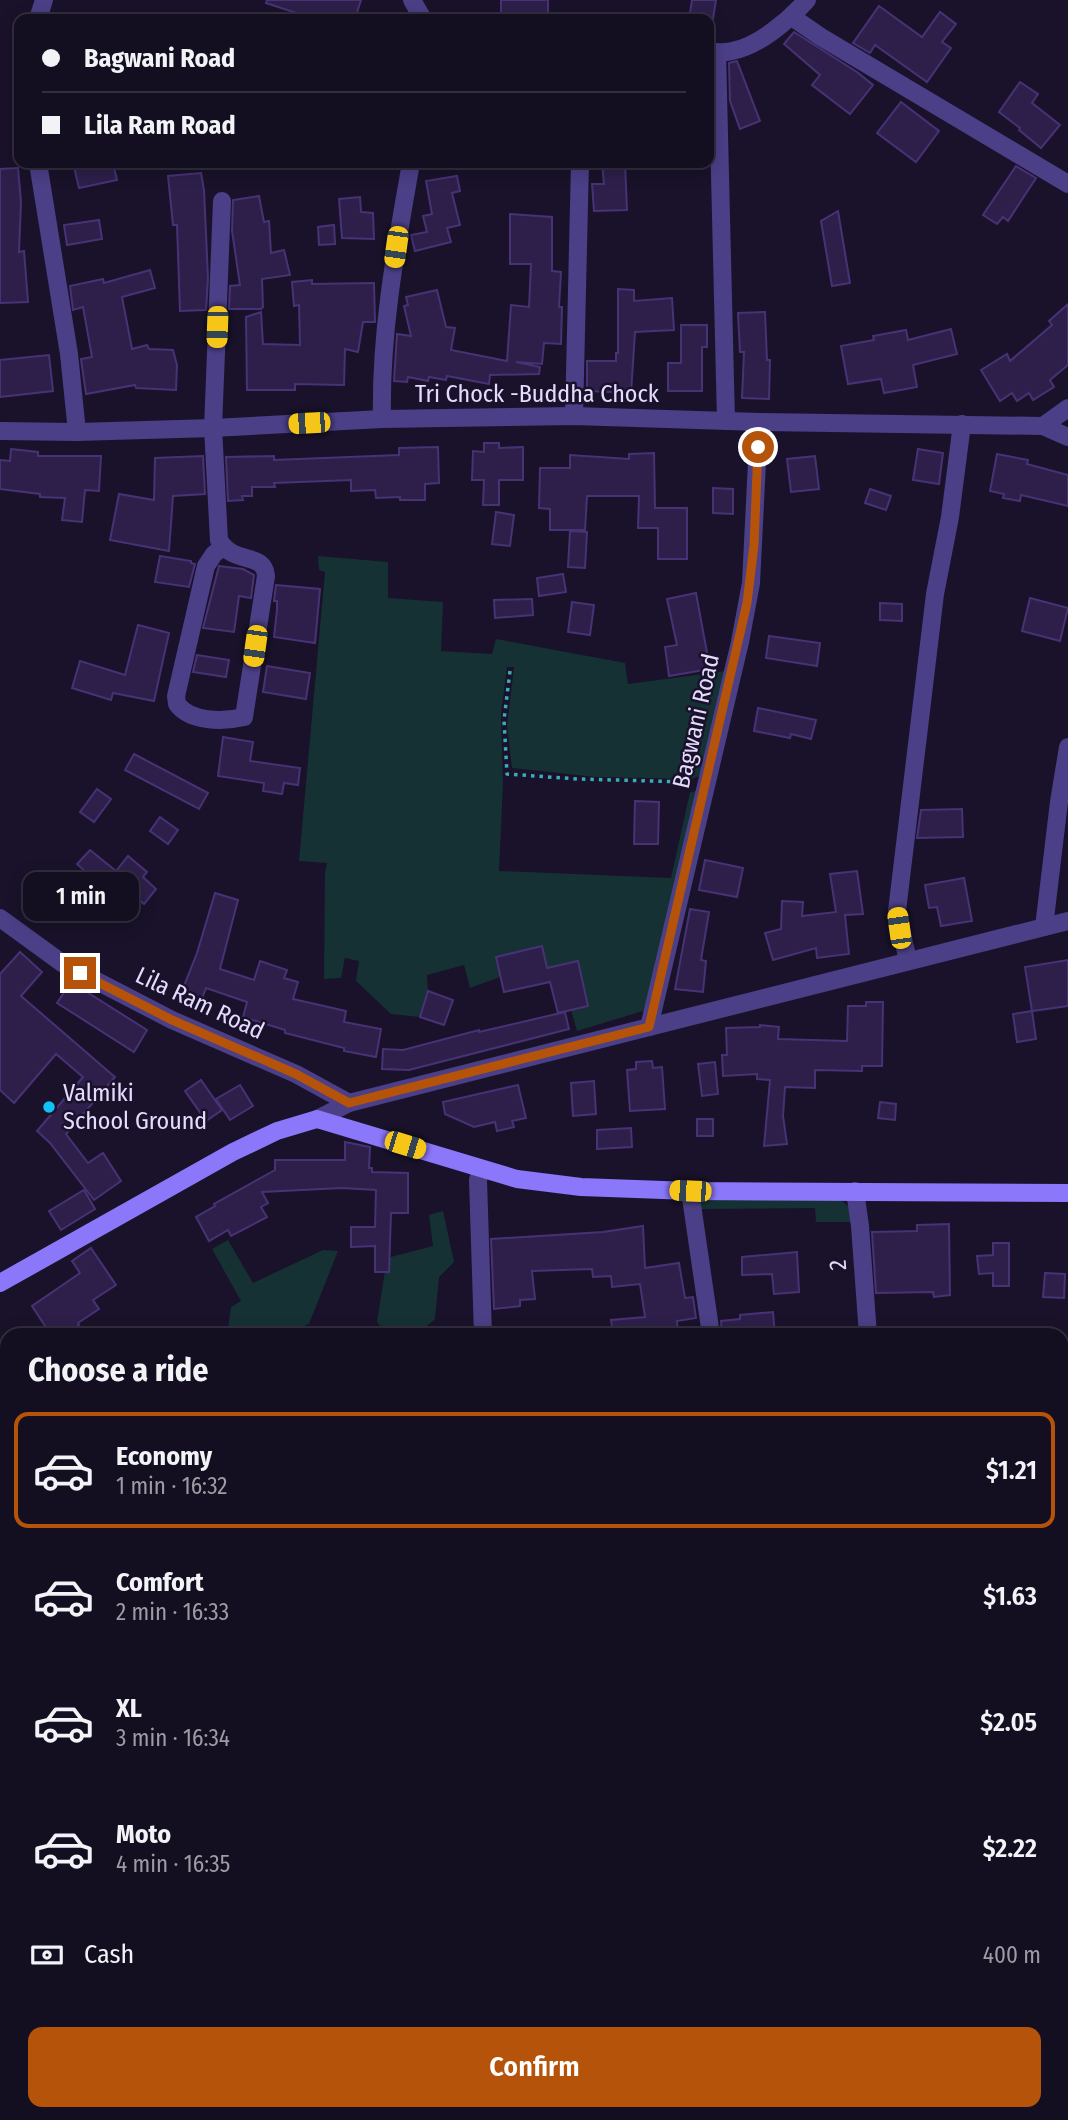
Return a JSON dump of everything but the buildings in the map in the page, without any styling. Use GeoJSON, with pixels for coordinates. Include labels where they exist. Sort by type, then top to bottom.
{"type":"FeatureCollection","features":[{"type":"Feature","properties":{"kind":"main road"},"geometry":{"type":"LineString","coordinates":[[0,1283],[233,1152],[277,1131],[317,1119],[517,1179],[581,1187],[690,1191],[1068,1193]]}},
{"type":"Feature","properties":{"kind":"street"},"geometry":{"type":"LineString","coordinates":[[714,53],[733,51],[749,44],[792,17],[807,0]]}},
{"type":"Feature","properties":{"kind":"street"},"geometry":{"type":"LineString","coordinates":[[792,17],[1068,184]]}},
{"type":"Feature","properties":{"kind":"street"},"geometry":{"type":"LineString","coordinates":[[714,81],[726,421]]}},
{"type":"Feature","properties":{"kind":"street"},"geometry":{"type":"LineString","coordinates":[[39,168],[69,354],[77,432]]}},
{"type":"Feature","properties":{"kind":"street"},"geometry":{"type":"LineString","coordinates":[[382,419],[381,384],[385,329],[410,168]]}},
{"type":"Feature","properties":{"kind":"street"},"geometry":{"type":"LineString","coordinates":[[574,416],[580,168]]}},
{"type":"Feature","properties":{"kind":"street"},"geometry":{"type":"LineString","coordinates":[[222,201],[213,428],[219,540],[223,547],[235,556],[260,562],[265,570],[244,717],[231,720],[189,716],[177,704],[176,696],[206,566],[223,547]]}},
{"type":"Feature","properties":{"kind":"street"},"geometry":{"type":"LineString","coordinates":[[1068,408],[1044,426],[1068,437]]}},
{"type":"Feature","properties":{"kind":"street","name":"Tri Chock -Buddha Chock"},"geometry":{"type":"LineString","coordinates":[[0,431],[77,432],[382,419],[574,416],[1044,426]]}},
{"type":"Feature","properties":{"kind":"street","name":"Bagwani Road"},"geometry":{"type":"LineString","coordinates":[[649,1027],[740,642],[751,583],[759,422]]}},
{"type":"Feature","properties":{"kind":"street"},"geometry":{"type":"LineString","coordinates":[[908,961],[897,911],[935,594],[950,517],[962,424]]}},
{"type":"Feature","properties":{"kind":"street"},"geometry":{"type":"LineString","coordinates":[[1044,927],[1068,747]]}},
{"type":"Feature","properties":{"kind":"street","name":"Lila Ram Road"},"geometry":{"type":"LineString","coordinates":[[0,918],[62,963],[172,1020],[296,1074],[349,1103]]}},
{"type":"Feature","properties":{"kind":"street"},"geometry":{"type":"LineString","coordinates":[[317,1119],[349,1103],[1068,921]]}},
{"type":"Feature","properties":{"kind":"street"},"geometry":{"type":"LineString","coordinates":[[481,1169],[478,1180],[483,1328]]}},
{"type":"Feature","properties":{"kind":"street"},"geometry":{"type":"LineString","coordinates":[[690,1191],[710,1328]]}},
{"type":"Feature","properties":{"kind":"street","name":"2"},"geometry":{"type":"LineString","coordinates":[[855,1191],[867,1328]]}},
{"type":"Feature","properties":{"kind":"path"},"geometry":{"type":"LineString","coordinates":[[510,671],[504,720],[508,774],[578,779],[707,781]]}},
{"type":"Feature","properties":{"kind":"green space"},"geometry":{"type":"Polygon","coordinates":[[[318,556],[388,562],[388,598],[443,602],[441,651],[492,654],[496,639],[625,663],[628,684],[726,671],[702,775],[692,779],[596,777],[512,768],[507,725],[514,667],[507,667],[501,714],[503,783],[499,871],[671,878],[690,792],[699,791],[643,1011],[577,1031],[571,1010],[588,1006],[578,961],[547,968],[541,946],[496,957],[500,977],[470,988],[464,965],[427,975],[428,991],[420,1017],[391,1014],[356,981],[359,961],[345,958],[341,978],[324,979],[327,863],[299,861],[325,572],[319,570],[318,556]]]}},
{"type":"Feature","properties":{"kind":"green space"},"geometry":{"type":"Polygon","coordinates":[[[840,1199],[850,1208],[859,1328],[851,1222],[816,1222],[815,1208],[699,1209],[698,1202],[840,1199]]]}},
{"type":"Feature","properties":{"kind":"green space"},"geometry":{"type":"Polygon","coordinates":[[[443,1211],[454,1262],[439,1277],[435,1319],[425,1328],[382,1328],[377,1322],[387,1258],[433,1246],[429,1215],[443,1211]]]}},
{"type":"Feature","properties":{"kind":"green space"},"geometry":{"type":"Polygon","coordinates":[[[228,1240],[253,1283],[323,1250],[338,1251],[309,1324],[299,1328],[228,1328],[231,1307],[241,1301],[212,1249],[228,1240]]]}},
{"type":"Feature","properties":{"kind":"place","name":"Valmiki School Ground"},"geometry":{"type":"Point","coordinates":[49,1107]}},
{"type":"Feature","properties":{"kind":"route"},"geometry":{"type":"LineString","coordinates":[[80,973],[172,1020],[296,1074],[349,1103],[649,1027],[740,642],[751,583],[758,447]]}}]}
